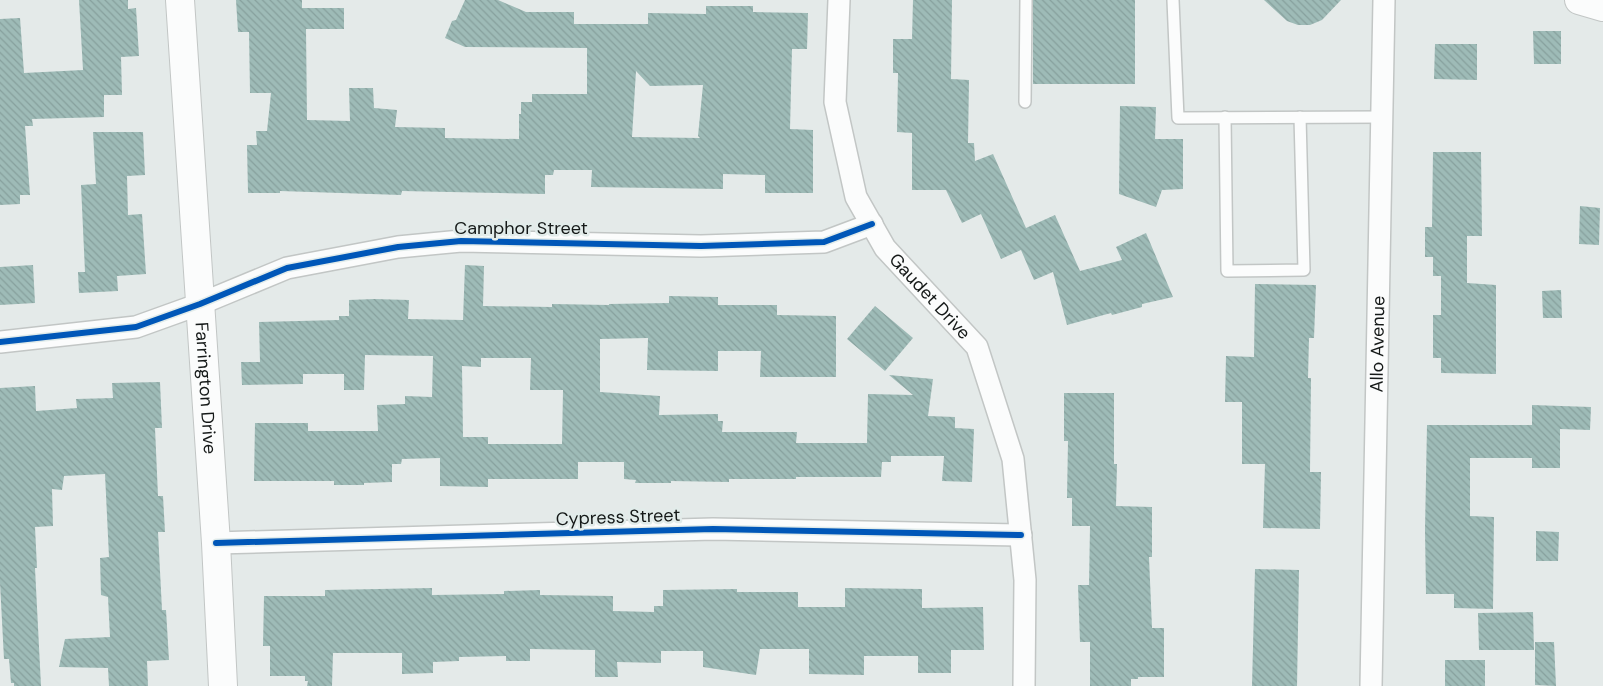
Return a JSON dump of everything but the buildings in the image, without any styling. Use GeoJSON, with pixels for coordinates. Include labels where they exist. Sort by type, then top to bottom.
{"type":"FeatureCollection","features":[{"type":"Feature","properties":{"kind":"street","name":"Farrington Drive"},"geometry":{"type":"LineString","coordinates":[[180,0],[216,543],[223,686]]}},
{"type":"Feature","properties":{"kind":"street","name":"Gaudet Drive"},"geometry":{"type":"LineString","coordinates":[[839,0],[835,102],[856,197],[885,248],[977,346],[1013,459],[1025,580],[1024,686]]}},
{"type":"Feature","properties":{"kind":"street","name":"Allo Avenue"},"geometry":{"type":"LineString","coordinates":[[1371,686],[1384,0]]}},
{"type":"Feature","properties":{"kind":"street"},"geometry":{"type":"LineString","coordinates":[[1579,0],[1603,7]]}},
{"type":"Feature","properties":{"kind":"street","name":"Camphor Street"},"geometry":{"type":"LineString","coordinates":[[0,342],[136,327],[200,304],[287,268],[398,247],[461,241],[701,246],[824,242],[872,224]]}},
{"type":"Feature","properties":{"kind":"street","name":"Cypress Street"},"geometry":{"type":"LineString","coordinates":[[216,543],[713,529],[1021,536]]}},
{"type":"Feature","properties":{"kind":"lane"},"geometry":{"type":"LineString","coordinates":[[1025,102],[1026,0]]}},
{"type":"Feature","properties":{"kind":"lane"},"geometry":{"type":"LineString","coordinates":[[1173,0],[1178,118],[1382,117]]}},
{"type":"Feature","properties":{"kind":"lane"},"geometry":{"type":"LineString","coordinates":[[1225,117],[1227,272],[1304,270],[1300,117]]}},
{"type":"Feature","properties":{"kind":"cycle path"},"geometry":{"type":"LineString","coordinates":[[0,342],[136,327],[200,304],[287,268],[398,247],[461,241],[701,246],[824,242],[872,224]]}},
{"type":"Feature","properties":{"kind":"cycle path"},"geometry":{"type":"LineString","coordinates":[[216,543],[713,529],[1021,535]]}}]}
